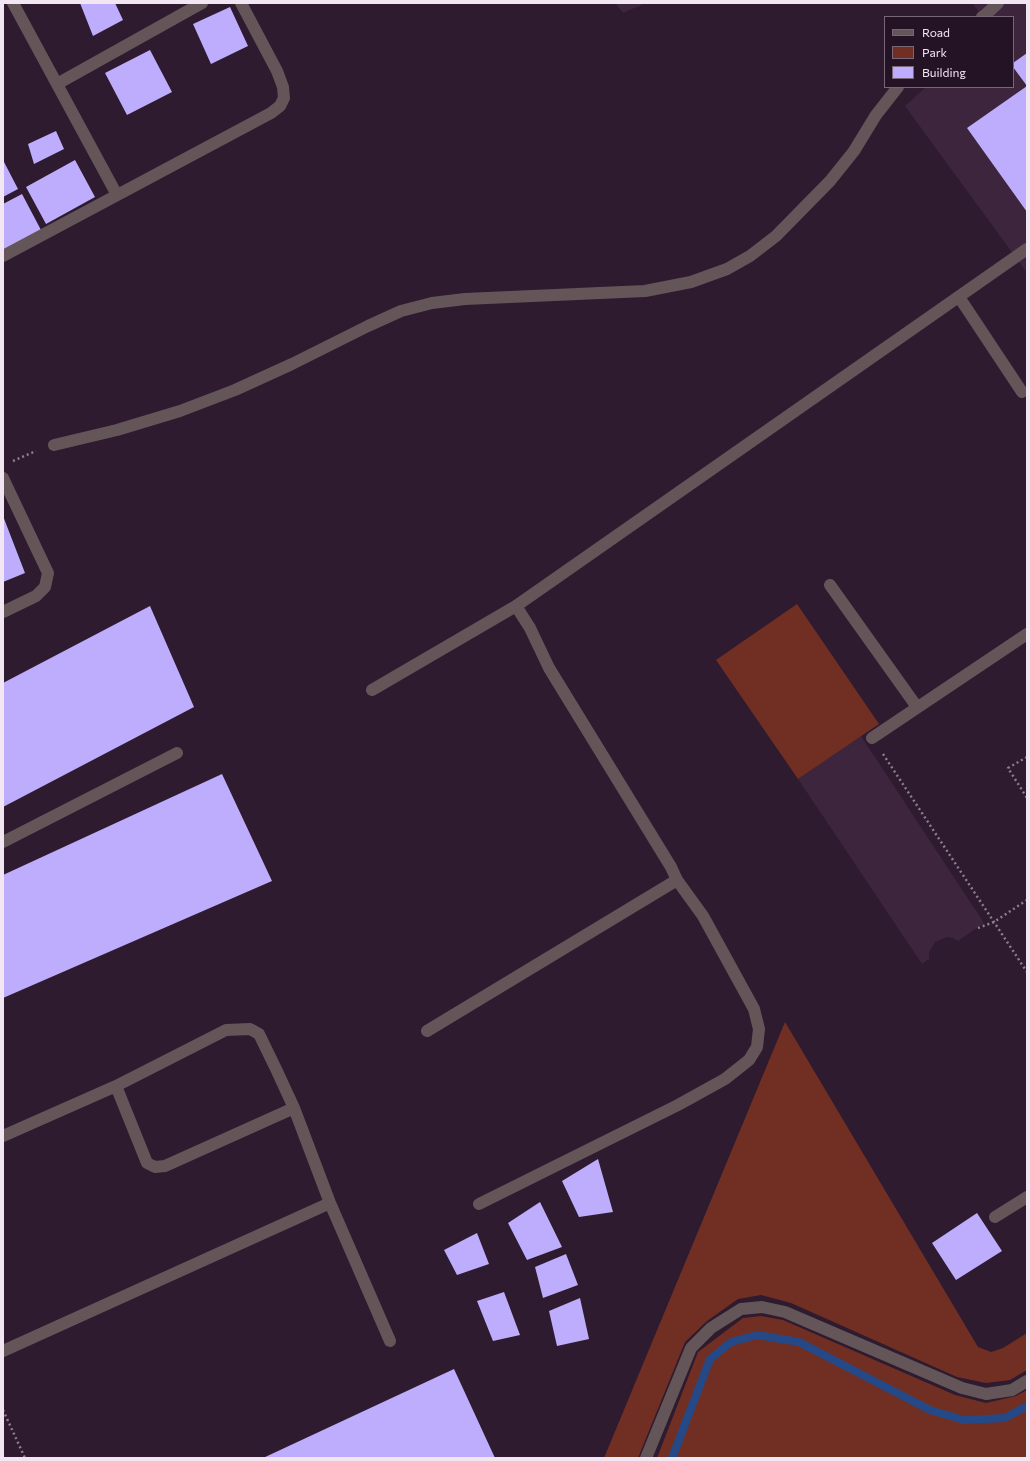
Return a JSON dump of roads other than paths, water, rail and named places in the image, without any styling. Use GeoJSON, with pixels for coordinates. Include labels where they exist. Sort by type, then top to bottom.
{"type":"FeatureCollection","features":[{"type":"Feature","properties":{"kind":"street"},"geometry":{"type":"LineString","coordinates":[[13,3],[117,195]]}},
{"type":"Feature","properties":{"kind":"street"},"geometry":{"type":"LineString","coordinates":[[57,84],[202,3]]}},
{"type":"Feature","properties":{"kind":"street"},"geometry":{"type":"LineString","coordinates":[[3,256],[271,113],[280,106],[284,98],[283,87],[277,71],[240,3]]}},
{"type":"Feature","properties":{"kind":"street"},"geometry":{"type":"LineString","coordinates":[[984,16],[998,3]]}},
{"type":"Feature","properties":{"kind":"street"},"geometry":{"type":"LineString","coordinates":[[54,445],[117,430],[194,406],[235,390],[292,364],[401,311],[432,303],[465,299],[645,291],[691,282],[727,269],[750,256],[776,236],[830,181],[854,151],[876,114],[897,88]]}},
{"type":"Feature","properties":{"kind":"street"},"geometry":{"type":"LineString","coordinates":[[372,690],[516,606],[1027,248]]}},
{"type":"Feature","properties":{"kind":"street"},"geometry":{"type":"LineString","coordinates":[[959,297],[1022,392]]}},
{"type":"Feature","properties":{"kind":"street"},"geometry":{"type":"LineString","coordinates":[[3,478],[48,573],[45,587],[36,596],[3,612]]}},
{"type":"Feature","properties":{"kind":"street"},"geometry":{"type":"LineString","coordinates":[[830,585],[917,707]]}},
{"type":"Feature","properties":{"kind":"street"},"geometry":{"type":"LineString","coordinates":[[479,1204],[678,1105],[725,1079],[749,1060],[757,1047],[759,1029],[754,1009],[704,916],[677,880],[671,867],[549,668],[530,628],[516,606]]}},
{"type":"Feature","properties":{"kind":"street"},"geometry":{"type":"LineString","coordinates":[[872,738],[1027,634]]}},
{"type":"Feature","properties":{"kind":"street"},"geometry":{"type":"LineString","coordinates":[[3,842],[177,753]]}},
{"type":"Feature","properties":{"kind":"street"},"geometry":{"type":"LineString","coordinates":[[427,1032],[677,880]]}},
{"type":"Feature","properties":{"kind":"street"},"geometry":{"type":"LineString","coordinates":[[3,1136],[116,1086],[226,1030],[250,1029],[258,1034],[264,1044],[294,1108],[330,1203],[390,1341]]}},
{"type":"Feature","properties":{"kind":"street"},"geometry":{"type":"LineString","coordinates":[[116,1086],[144,1158],[147,1163],[155,1166],[166,1166],[294,1108]]}},
{"type":"Feature","properties":{"kind":"street"},"geometry":{"type":"LineString","coordinates":[[995,1217],[1027,1197]]}},
{"type":"Feature","properties":{"kind":"street"},"geometry":{"type":"LineString","coordinates":[[3,1351],[330,1203]]}},
{"type":"Feature","properties":{"kind":"street"},"geometry":{"type":"LineString","coordinates":[[646,1458],[691,1348],[711,1328],[741,1309],[762,1307],[785,1312],[962,1388],[986,1394],[1012,1390],[1027,1381]]}},
{"type":"Feature","properties":{"kind":"waterway"},"geometry":{"type":"LineString","coordinates":[[672,1458],[710,1359],[731,1342],[757,1335],[799,1342],[930,1410],[964,1420],[1005,1418],[1027,1406]]}}]}
